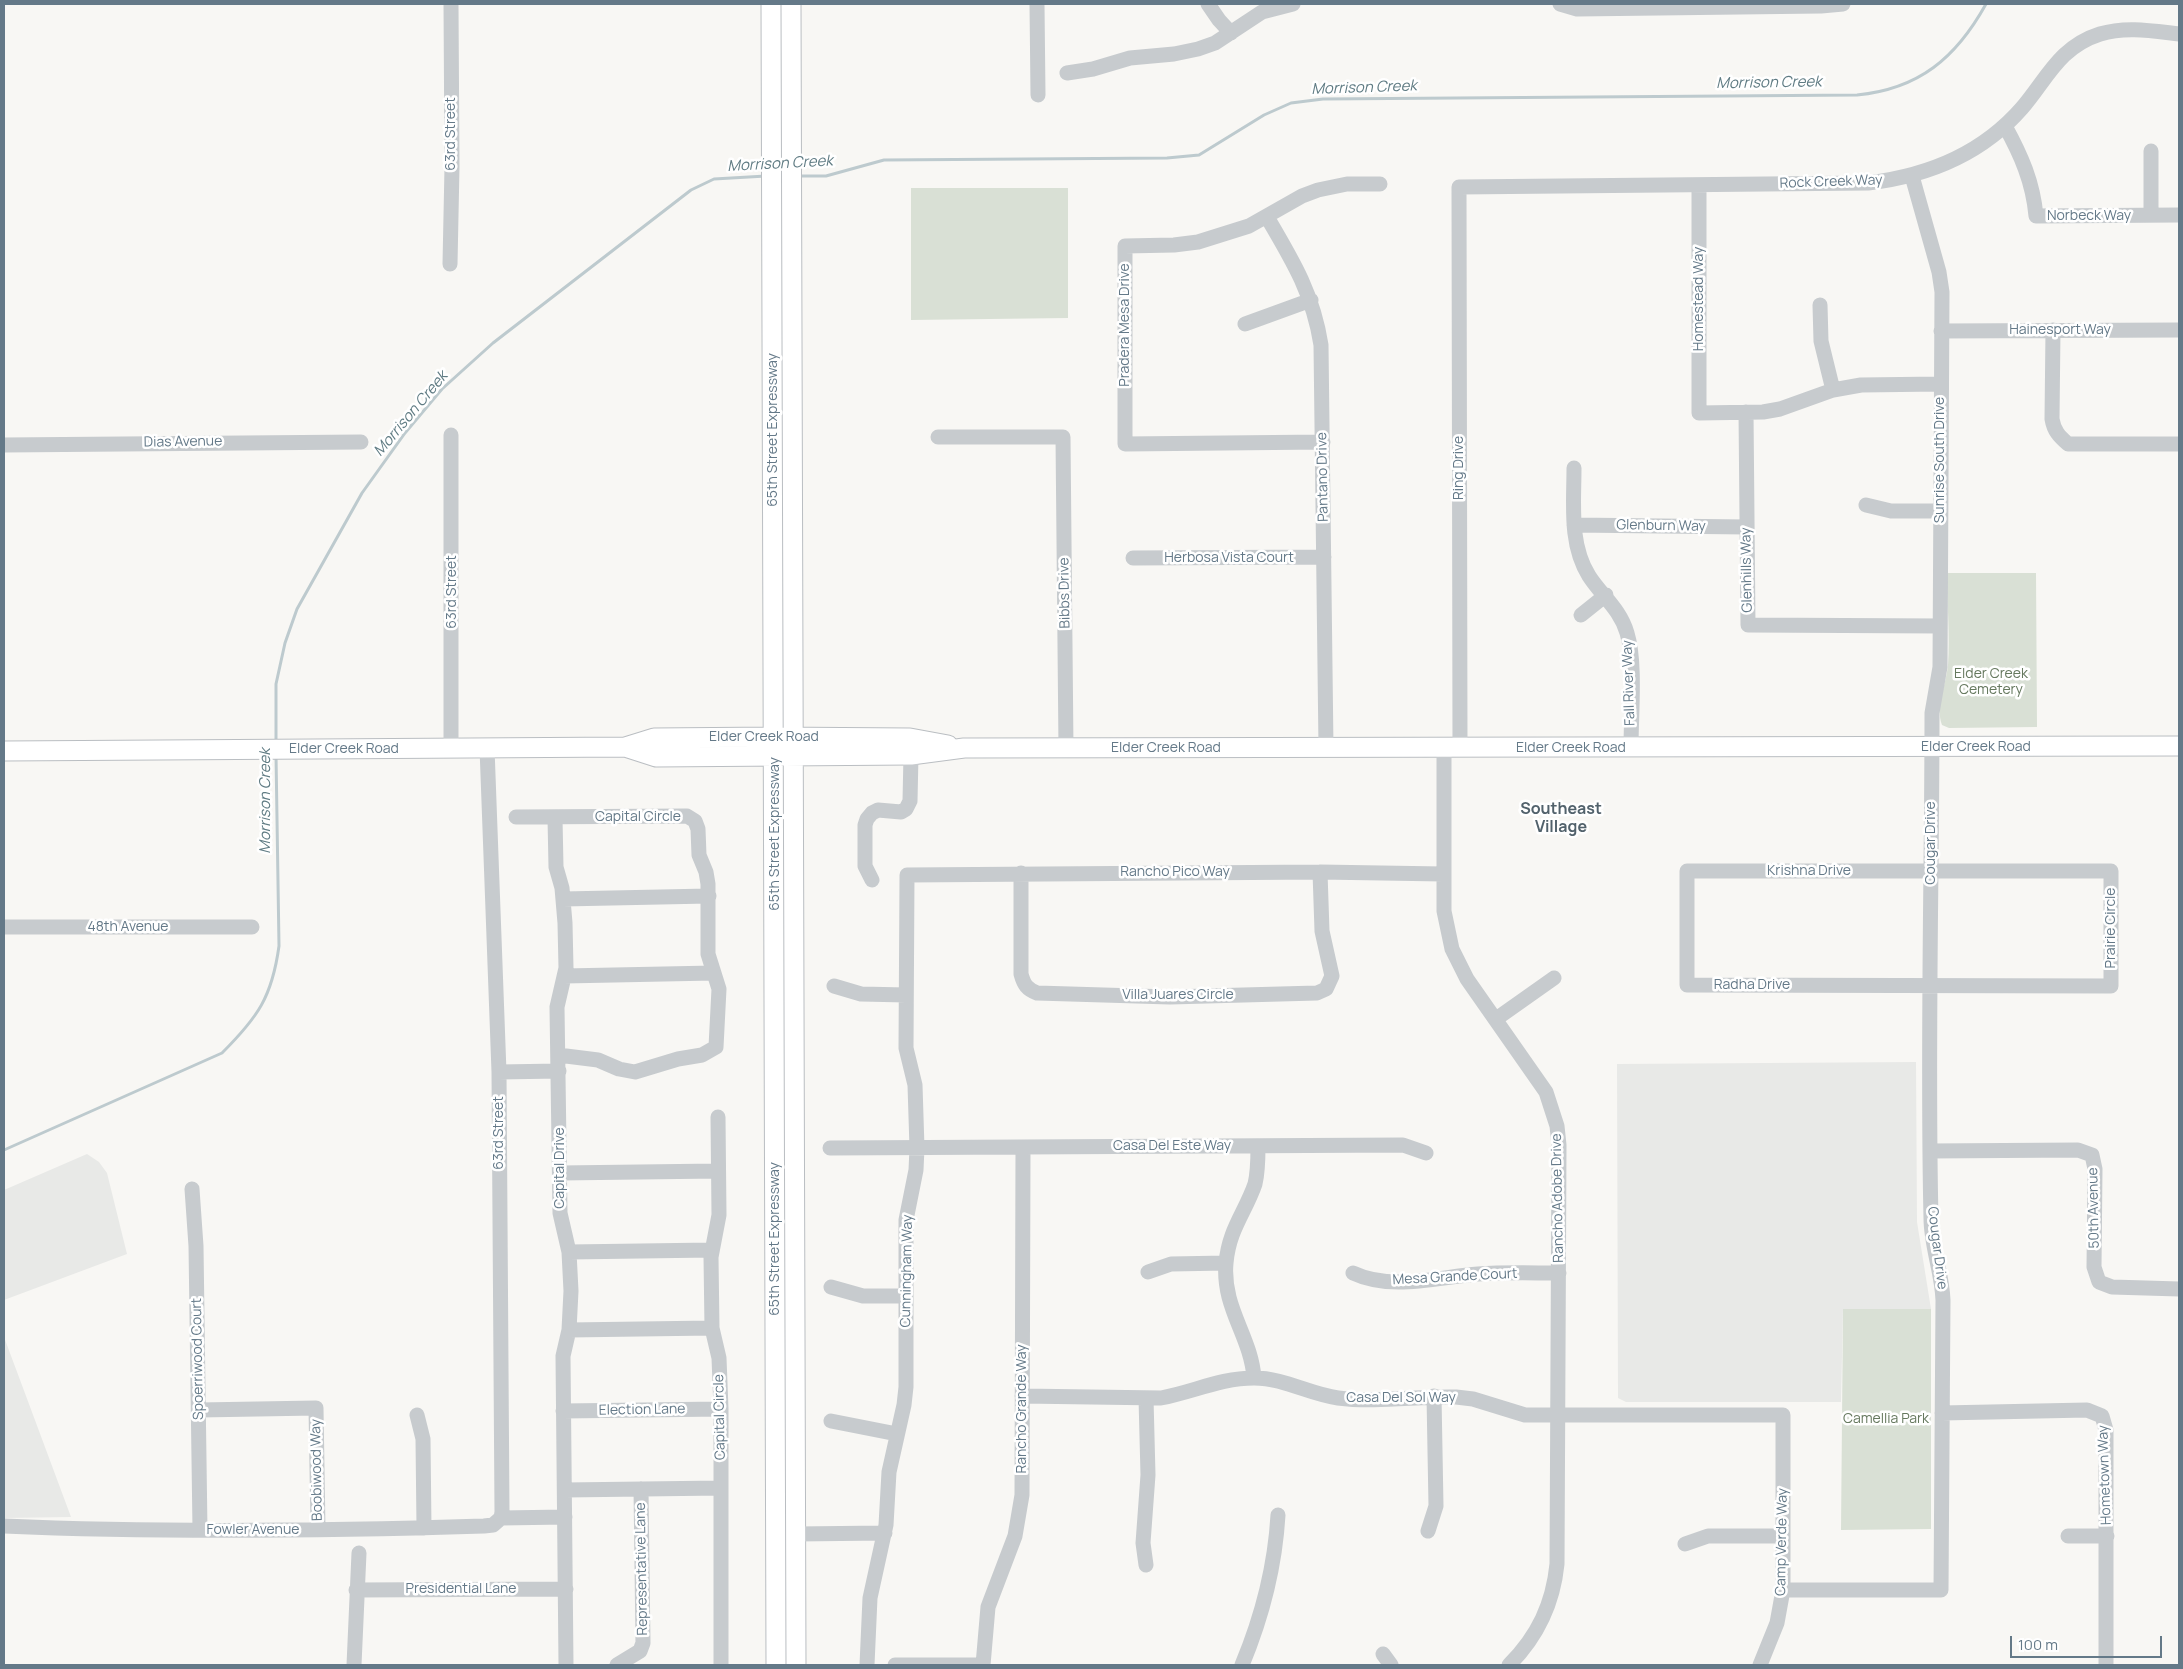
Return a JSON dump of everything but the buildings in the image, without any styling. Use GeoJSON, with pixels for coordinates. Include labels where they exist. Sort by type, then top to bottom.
{"type":"FeatureCollection","features":[{"type":"Feature","properties":{"kind":"main road","name":"65th Street Expressway"},"geometry":{"type":"LineString","coordinates":[[772,4],[782,156],[792,194],[796,1665]]}},
{"type":"Feature","properties":{"kind":"main road","name":"65th Street Expressway"},"geometry":{"type":"LineString","coordinates":[[776,1665],[773,195],[782,156],[790,4]]}},
{"type":"Feature","properties":{"kind":"main road","name":"Elder Creek Road"},"geometry":{"type":"LineString","coordinates":[[4,751],[625,747],[654,738],[774,737],[910,738],[964,748]]}},
{"type":"Feature","properties":{"kind":"main road","name":"Elder Creek Road"},"geometry":{"type":"LineString","coordinates":[[625,747],[656,757],[794,757],[911,755],[964,748],[2179,746]]}},
{"type":"Feature","properties":{"kind":"street","name":"63rd Street"},"geometry":{"type":"LineString","coordinates":[[450,264],[452,167],[451,4]]}},
{"type":"Feature","properties":{"kind":"street"},"geometry":{"type":"LineString","coordinates":[[1037,4],[1038,95]]}},
{"type":"Feature","properties":{"kind":"street"},"geometry":{"type":"LineString","coordinates":[[1208,4],[1231,33]]}},
{"type":"Feature","properties":{"kind":"street"},"geometry":{"type":"LineString","coordinates":[[1067,73],[1093,69],[1130,58],[1186,52],[1215,43],[1262,12],[1293,4]]}},
{"type":"Feature","properties":{"kind":"street"},"geometry":{"type":"LineString","coordinates":[[1560,4],[1577,9],[1686,6],[1821,6],[1842,4]]}},
{"type":"Feature","properties":{"kind":"street","name":"Rock Creek Way"},"geometry":{"type":"LineString","coordinates":[[1459,187],[1868,183],[1912,176],[1957,159],[2005,126],[2021,109],[2061,57],[2088,39],[2114,30],[2132,29],[2179,34]]}},
{"type":"Feature","properties":{"kind":"street","name":"Norbeck Way"},"geometry":{"type":"LineString","coordinates":[[2005,126],[2025,165],[2032,188],[2036,216],[2179,215]]}},
{"type":"Feature","properties":{"kind":"street"},"geometry":{"type":"LineString","coordinates":[[2152,151],[2152,215]]}},
{"type":"Feature","properties":{"kind":"street","name":"Sunrise South Drive"},"geometry":{"type":"LineString","coordinates":[[1912,176],[1939,272],[1942,292],[1940,331],[1940,667],[1932,713],[1932,747]]}},
{"type":"Feature","properties":{"kind":"street","name":"Pradera Mesa Drive"},"geometry":{"type":"LineString","coordinates":[[1323,442],[1125,444],[1125,246],[1174,245],[1198,242],[1226,235],[1267,217],[1302,196],[1318,190],[1347,184],[1380,184]]}},
{"type":"Feature","properties":{"kind":"street","name":"Homestead Way"},"geometry":{"type":"LineString","coordinates":[[1699,185],[1699,413],[1746,412]]}},
{"type":"Feature","properties":{"kind":"street","name":"Ring Drive"},"geometry":{"type":"LineString","coordinates":[[1452,748],[1459,187]]}},
{"type":"Feature","properties":{"kind":"street","name":"Pantano Drive"},"geometry":{"type":"LineString","coordinates":[[1267,217],[1301,276],[1311,300],[1321,345],[1326,748]]}},
{"type":"Feature","properties":{"kind":"street"},"geometry":{"type":"LineString","coordinates":[[1245,324],[1311,300]]}},
{"type":"Feature","properties":{"kind":"street"},"geometry":{"type":"LineString","coordinates":[[1820,304],[1821,341],[1833,390]]}},
{"type":"Feature","properties":{"kind":"street"},"geometry":{"type":"LineString","coordinates":[[2053,330],[2052,419],[2054,428],[2060,437],[2068,444],[2179,444]]}},
{"type":"Feature","properties":{"kind":"street","name":"Hainesport Way"},"geometry":{"type":"LineString","coordinates":[[1940,331],[2179,330]]}},
{"type":"Feature","properties":{"kind":"street"},"geometry":{"type":"LineString","coordinates":[[1746,412],[1780,409],[1833,390],[1861,385],[1940,384]]}},
{"type":"Feature","properties":{"kind":"street","name":"Glenhills Way"},"geometry":{"type":"LineString","coordinates":[[1746,412],[1748,625],[1940,626]]}},
{"type":"Feature","properties":{"kind":"street","name":"63rd Street"},"geometry":{"type":"LineString","coordinates":[[451,435],[452,748]]}},
{"type":"Feature","properties":{"kind":"street","name":"Bibbs Drive"},"geometry":{"type":"LineString","coordinates":[[938,437],[1063,437],[1066,749]]}},
{"type":"Feature","properties":{"kind":"street","name":"Dias Avenue"},"geometry":{"type":"LineString","coordinates":[[4,445],[362,442]]}},
{"type":"Feature","properties":{"kind":"street","name":"Fall River Way"},"geometry":{"type":"LineString","coordinates":[[1574,468],[1575,537],[1590,577],[1606,596],[1623,622],[1630,646],[1631,747]]}},
{"type":"Feature","properties":{"kind":"street"},"geometry":{"type":"LineString","coordinates":[[1866,505],[1891,511],[1940,511]]}},
{"type":"Feature","properties":{"kind":"street","name":"Glenburn Way"},"geometry":{"type":"LineString","coordinates":[[1574,525],[1747,527]]}},
{"type":"Feature","properties":{"kind":"street","name":"Herbosa Vista Court"},"geometry":{"type":"LineString","coordinates":[[1133,558],[1324,557]]}},
{"type":"Feature","properties":{"kind":"street"},"geometry":{"type":"LineString","coordinates":[[1581,615],[1606,596]]}},
{"type":"Feature","properties":{"kind":"street","name":"Cougar Drive"},"geometry":{"type":"LineString","coordinates":[[1783,1590],[1941,1590],[1942,1288],[1931,1220],[1930,1151],[1932,747]]}},
{"type":"Feature","properties":{"kind":"street","name":"63rd Street"},"geometry":{"type":"LineString","coordinates":[[488,748],[499,1072],[501,1518]]}},
{"type":"Feature","properties":{"kind":"street","name":"Rancho Adobe Drive"},"geometry":{"type":"LineString","coordinates":[[1452,748],[1443,874],[1444,911],[1452,949],[1467,979],[1540,1081],[1552,1106],[1559,1145],[1557,1564],[1550,1604],[1537,1630],[1520,1654],[1509,1665]]}},
{"type":"Feature","properties":{"kind":"street"},"geometry":{"type":"LineString","coordinates":[[872,880],[865,866],[865,825],[872,813],[882,810],[901,812],[908,805],[910,801],[911,755]]}},
{"type":"Feature","properties":{"kind":"street","name":"Capital Circle"},"geometry":{"type":"LineString","coordinates":[[516,817],[687,816],[695,821],[698,829],[699,855],[706,872],[709,896],[708,954],[719,989],[716,1047],[702,1055],[678,1059],[635,1072],[619,1070],[598,1060],[558,1055]]}},
{"type":"Feature","properties":{"kind":"street","name":"Capital Drive"},"geometry":{"type":"LineString","coordinates":[[554,818],[556,867],[563,899],[565,923],[566,968],[557,1007],[561,1220],[568,1252],[571,1291],[569,1330],[563,1356],[566,1665]]}},
{"type":"Feature","properties":{"kind":"street","name":"Krishna Drive"},"geometry":{"type":"LineString","coordinates":[[1687,871],[1931,871]]}},
{"type":"Feature","properties":{"kind":"street","name":"Radha Drive"},"geometry":{"type":"LineString","coordinates":[[1687,871],[1687,985],[1931,986]]}},
{"type":"Feature","properties":{"kind":"street","name":"Prairie Circle"},"geometry":{"type":"LineString","coordinates":[[1931,871],[2111,871],[2111,986],[1931,986]]}},
{"type":"Feature","properties":{"kind":"street","name":"Rancho Pico Way"},"geometry":{"type":"LineString","coordinates":[[907,875],[1320,872],[1443,874]]}},
{"type":"Feature","properties":{"kind":"street","name":"Villa Juares Circle"},"geometry":{"type":"LineString","coordinates":[[1021,873],[1020,974],[1024,985],[1030,991],[1037,994],[1170,997],[1317,993],[1326,989],[1332,976],[1322,931],[1320,872]]}},
{"type":"Feature","properties":{"kind":"street","name":"Cunningham Way"},"geometry":{"type":"LineString","coordinates":[[867,1665],[870,1598],[885,1533],[889,1508],[889,1472],[906,1387],[906,1220],[916,1170],[917,1148],[916,1085],[906,1048],[907,875]]}},
{"type":"Feature","properties":{"kind":"street"},"geometry":{"type":"LineString","coordinates":[[563,899],[709,896]]}},
{"type":"Feature","properties":{"kind":"street","name":"48th Avenue"},"geometry":{"type":"LineString","coordinates":[[4,927],[252,926]]}},
{"type":"Feature","properties":{"kind":"street"},"geometry":{"type":"LineString","coordinates":[[564,976],[714,973]]}},
{"type":"Feature","properties":{"kind":"street"},"geometry":{"type":"LineString","coordinates":[[1496,1020],[1554,978]]}},
{"type":"Feature","properties":{"kind":"street"},"geometry":{"type":"LineString","coordinates":[[834,986],[861,994],[906,994]]}},
{"type":"Feature","properties":{"kind":"street"},"geometry":{"type":"LineString","coordinates":[[499,1072],[559,1071]]}},
{"type":"Feature","properties":{"kind":"street","name":"Capital Circle"},"geometry":{"type":"LineString","coordinates":[[718,1117],[719,1215],[711,1257],[712,1328],[719,1358],[721,1409],[721,1665]]}},
{"type":"Feature","properties":{"kind":"street","name":"Casa Del Este Way"},"geometry":{"type":"LineString","coordinates":[[830,1148],[1403,1145],[1426,1153]]}},
{"type":"Feature","properties":{"kind":"street"},"geometry":{"type":"LineString","coordinates":[[1254,1378],[1250,1354],[1228,1298],[1226,1263],[1230,1240],[1236,1222],[1250,1198],[1255,1183],[1258,1170],[1258,1146]]}},
{"type":"Feature","properties":{"kind":"street","name":"Rancho Grande Way"},"geometry":{"type":"LineString","coordinates":[[983,1665],[988,1607],[993,1590],[1010,1552],[1019,1519],[1022,1495],[1023,1147]]}},
{"type":"Feature","properties":{"kind":"street","name":"50th Avenue"},"geometry":{"type":"LineString","coordinates":[[1930,1151],[2078,1150],[2092,1155],[2095,1169],[2094,1267],[2099,1282],[2112,1287],[2179,1289]]}},
{"type":"Feature","properties":{"kind":"street"},"geometry":{"type":"LineString","coordinates":[[560,1173],[718,1171]]}},
{"type":"Feature","properties":{"kind":"street","name":"Spoerriwood Court"},"geometry":{"type":"LineString","coordinates":[[192,1189],[196,1246],[200,1530]]}},
{"type":"Feature","properties":{"kind":"street"},"geometry":{"type":"LineString","coordinates":[[568,1252],[712,1250]]}},
{"type":"Feature","properties":{"kind":"street"},"geometry":{"type":"LineString","coordinates":[[1148,1272],[1171,1264],[1226,1263]]}},
{"type":"Feature","properties":{"kind":"street","name":"Mesa Grande Court"},"geometry":{"type":"LineString","coordinates":[[1353,1273],[1364,1279],[1377,1281],[1432,1280],[1489,1273],[1559,1273]]}},
{"type":"Feature","properties":{"kind":"street"},"geometry":{"type":"LineString","coordinates":[[831,1287],[863,1296],[906,1296]]}},
{"type":"Feature","properties":{"kind":"street"},"geometry":{"type":"LineString","coordinates":[[569,1330],[712,1328]]}},
{"type":"Feature","properties":{"kind":"street","name":"Casa Del Sol Way"},"geometry":{"type":"LineString","coordinates":[[1022,1396],[1146,1398],[1179,1395],[1230,1379],[1254,1378],[1288,1383],[1319,1394],[1339,1398],[1434,1396],[1473,1399],[1508,1412],[1525,1415],[1783,1415]]}},
{"type":"Feature","properties":{"kind":"street"},"geometry":{"type":"LineString","coordinates":[[1428,1531],[1436,1506],[1434,1396]]}},
{"type":"Feature","properties":{"kind":"street"},"geometry":{"type":"LineString","coordinates":[[1146,1398],[1148,1475],[1143,1543],[1146,1565]]}},
{"type":"Feature","properties":{"kind":"street","name":"Boobiwood Way"},"geometry":{"type":"LineString","coordinates":[[198,1410],[316,1408],[318,1529]]}},
{"type":"Feature","properties":{"kind":"street","name":"Election Lane"},"geometry":{"type":"LineString","coordinates":[[563,1411],[721,1409]]}},
{"type":"Feature","properties":{"kind":"street","name":"Hometown Way"},"geometry":{"type":"LineString","coordinates":[[1942,1413],[2087,1410],[2102,1416],[2106,1430],[2106,1665]]}},
{"type":"Feature","properties":{"kind":"street"},"geometry":{"type":"LineString","coordinates":[[417,1415],[423,1439],[424,1528]]}},
{"type":"Feature","properties":{"kind":"street","name":"Camp Verde Way"},"geometry":{"type":"LineString","coordinates":[[1760,1665],[1777,1623],[1783,1590],[1783,1415]]}},
{"type":"Feature","properties":{"kind":"street"},"geometry":{"type":"LineString","coordinates":[[831,1421],[897,1434]]}},
{"type":"Feature","properties":{"kind":"street"},"geometry":{"type":"LineString","coordinates":[[565,1490],[721,1488]]}},
{"type":"Feature","properties":{"kind":"street","name":"Representative Lane"},"geometry":{"type":"LineString","coordinates":[[617,1665],[640,1652],[643,1643],[641,1489]]}},
{"type":"Feature","properties":{"kind":"street"},"geometry":{"type":"LineString","coordinates":[[1242,1665],[1260,1619],[1268,1590],[1274,1561],[1278,1514]]}},
{"type":"Feature","properties":{"kind":"street"},"geometry":{"type":"LineString","coordinates":[[501,1518],[565,1517]]}},
{"type":"Feature","properties":{"kind":"street","name":"Fowler Avenue"},"geometry":{"type":"LineString","coordinates":[[4,1526],[111,1531],[424,1528],[484,1526],[493,1524],[501,1518]]}},
{"type":"Feature","properties":{"kind":"street"},"geometry":{"type":"LineString","coordinates":[[796,1534],[885,1533]]}},
{"type":"Feature","properties":{"kind":"street"},"geometry":{"type":"LineString","coordinates":[[1685,1544],[1708,1536],[1783,1536]]}},
{"type":"Feature","properties":{"kind":"street"},"geometry":{"type":"LineString","coordinates":[[2068,1536],[2107,1536]]}},
{"type":"Feature","properties":{"kind":"street"},"geometry":{"type":"LineString","coordinates":[[354,1665],[359,1553]]}},
{"type":"Feature","properties":{"kind":"street","name":"Presidential Lane"},"geometry":{"type":"LineString","coordinates":[[356,1590],[566,1589]]}},
{"type":"Feature","properties":{"kind":"street"},"geometry":{"type":"LineString","coordinates":[[895,1665],[976,1665]]}},
{"type":"Feature","properties":{"kind":"shaded area"},"geometry":{"type":"Polygon","coordinates":[[[1916,1062],[1917,1222],[1931,1309],[1843,1309],[1841,1402],[1626,1402],[1618,1398],[1617,1064],[1916,1062]]]}},
{"type":"Feature","properties":{"kind":"shaded area"},"geometry":{"type":"Polygon","coordinates":[[[87,1154],[99,1162],[107,1173],[127,1254],[4,1300],[4,1190],[87,1154]]]}},
{"type":"Feature","properties":{"kind":"shaded area"},"geometry":{"type":"Polygon","coordinates":[[[4,1337],[26,1396],[71,1517],[4,1518],[4,1337]]]}},
{"type":"Feature","properties":{"kind":"green space"},"geometry":{"type":"Polygon","coordinates":[[[911,188],[1068,188],[1068,318],[911,320],[911,188]]]}},
{"type":"Feature","properties":{"kind":"green space","name":"Elder Creek Cemetery"},"geometry":{"type":"Polygon","coordinates":[[[1947,573],[2036,573],[2037,727],[1949,728],[1942,725],[1940,703],[1949,654],[1947,573]]]}},
{"type":"Feature","properties":{"kind":"green space","name":"Camellia Park"},"geometry":{"type":"Polygon","coordinates":[[[1843,1309],[1931,1309],[1931,1529],[1841,1530],[1843,1309]]]}},
{"type":"Feature","properties":{"kind":"waterway","name":"Morrison Creek"},"geometry":{"type":"LineString","coordinates":[[798,176],[826,176],[884,160],[1167,158],[1199,155],[1264,115],[1291,103],[1323,99],[1857,95],[1879,92],[1899,86],[1934,68],[1962,40],[1986,4]]}},
{"type":"Feature","properties":{"kind":"waterway","name":"Morrison Creek"},"geometry":{"type":"LineString","coordinates":[[276,743],[276,684],[285,643],[297,609],[362,493],[405,433],[442,389],[493,343],[691,190],[714,179],[766,176]]}},
{"type":"Feature","properties":{"kind":"waterway","name":"Morrison Creek"},"geometry":{"type":"LineString","coordinates":[[4,1150],[222,1053],[254,1017],[272,979],[279,946],[276,755]]}},
{"type":"Feature","properties":{"kind":"district","name":"Southeast Village"},"geometry":{"type":"Point","coordinates":[1561,819]}}]}
